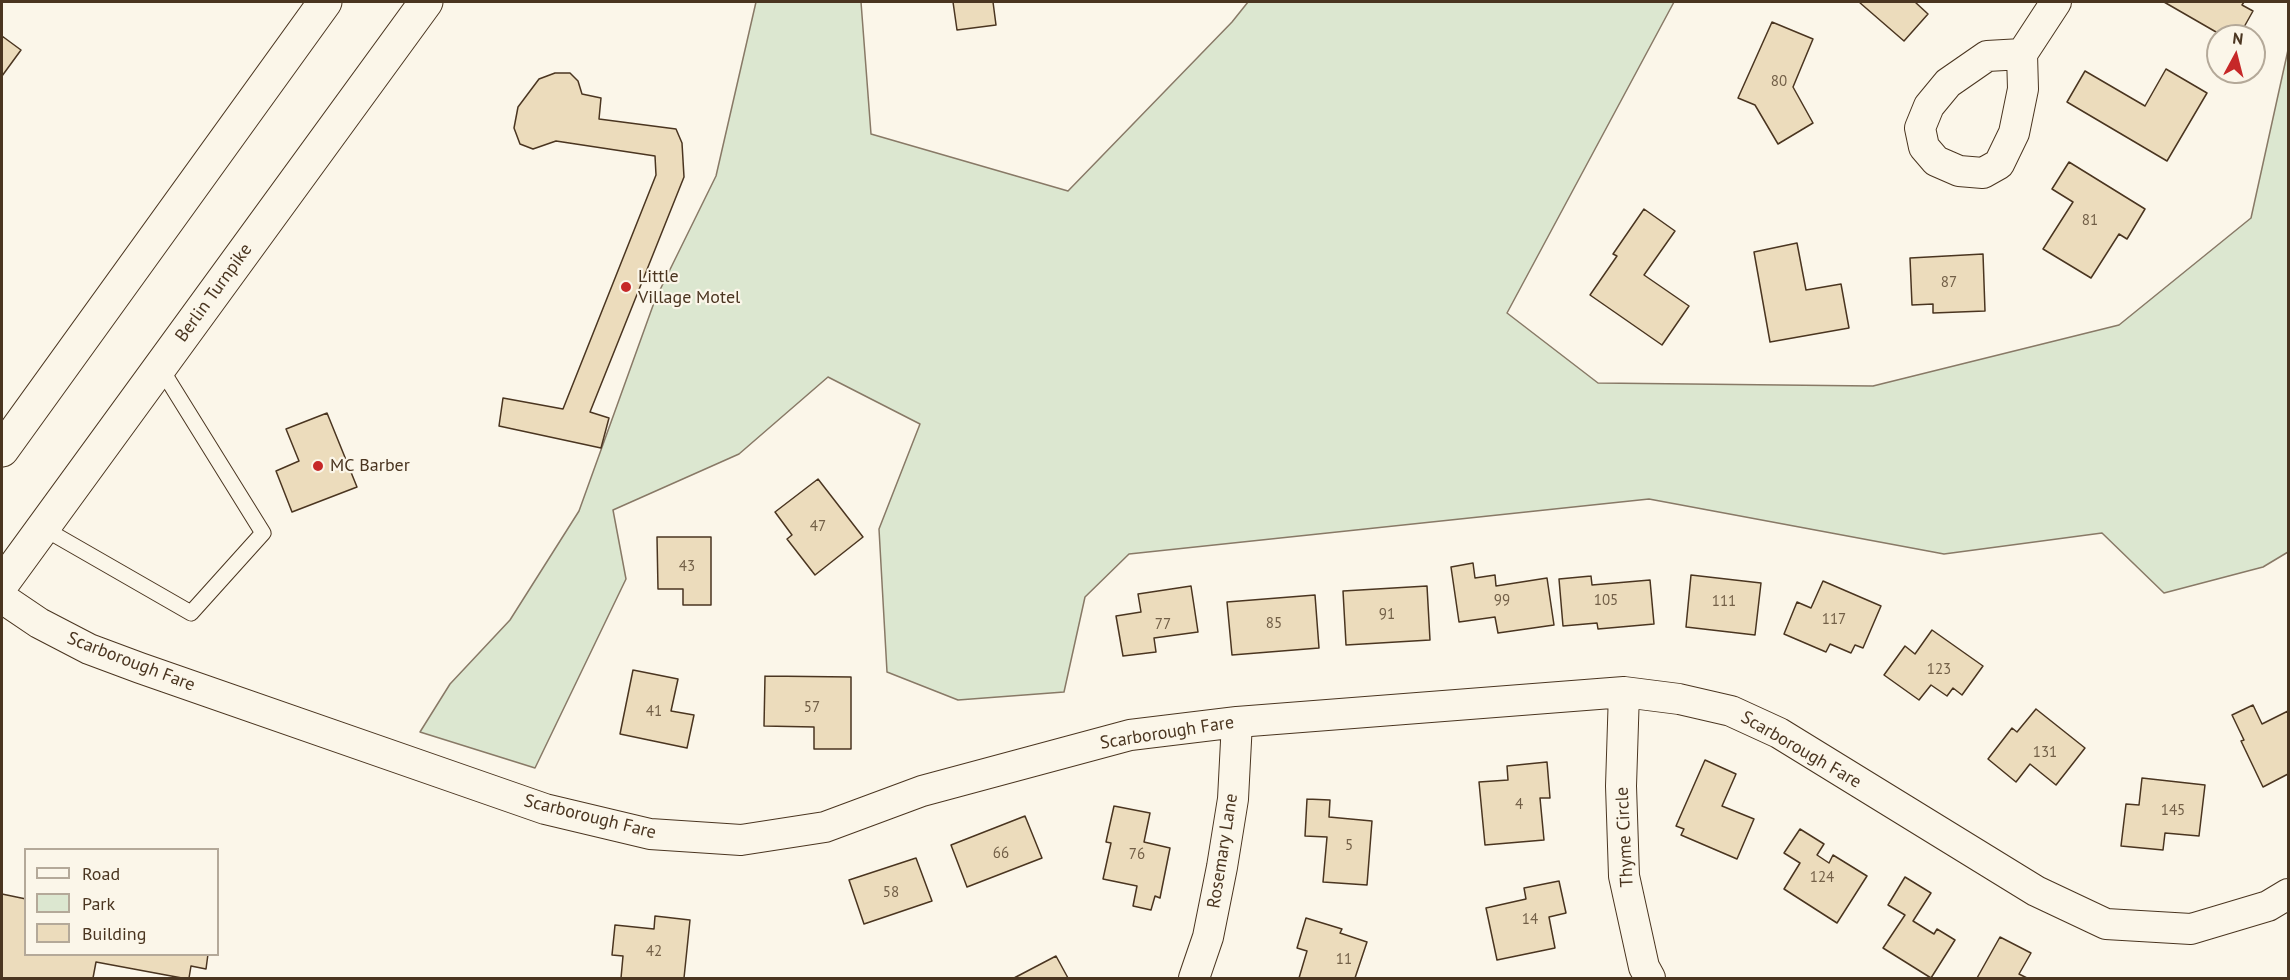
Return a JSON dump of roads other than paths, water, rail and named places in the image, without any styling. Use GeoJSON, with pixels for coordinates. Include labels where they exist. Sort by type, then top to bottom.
{"type":"FeatureCollection","features":[{"type":"Feature","properties":{"kind":"highway"},"geometry":{"type":"LineString","coordinates":[[2,450],[325,2]]}},
{"type":"Feature","properties":{"kind":"highway","name":"Berlin Turnpike"},"geometry":{"type":"LineString","coordinates":[[2,584],[426,2]]}},
{"type":"Feature","properties":{"kind":"street"},"geometry":{"type":"LineString","coordinates":[[2022,54],[2056,2]]}},
{"type":"Feature","properties":{"kind":"street","name":"Scarborough Fare"},"geometry":{"type":"LineString","coordinates":[[2,598],[39,623],[89,649],[140,668],[545,809],[650,834],[741,840],[825,827],[922,791],[1018,763],[1130,735],[1237,722],[1624,692],[1679,699],[1731,711],[1779,733],[2036,891],[2106,924],[2191,929],[2268,906],[2289,894]]}},
{"type":"Feature","properties":{"kind":"street","name":"Thyme Circle"},"geometry":{"type":"LineString","coordinates":[[1624,692],[1622,786],[1624,876],[1644,967],[1650,978]]}},
{"type":"Feature","properties":{"kind":"street","name":"Rosemary Lane"},"geometry":{"type":"LineString","coordinates":[[1194,978],[1208,937],[1222,867],[1233,799],[1237,722]]}},
{"type":"Feature","properties":{"kind":"lane"},"geometry":{"type":"LineString","coordinates":[[43,528],[191,613],[262,533],[160,366]]}},
{"type":"Feature","properties":{"kind":"place","name":"Little Village Motel"},"geometry":{"type":"Point","coordinates":[626,287]}},
{"type":"Feature","properties":{"kind":"place","name":"MC Barber"},"geometry":{"type":"Point","coordinates":[318,466]}}]}
